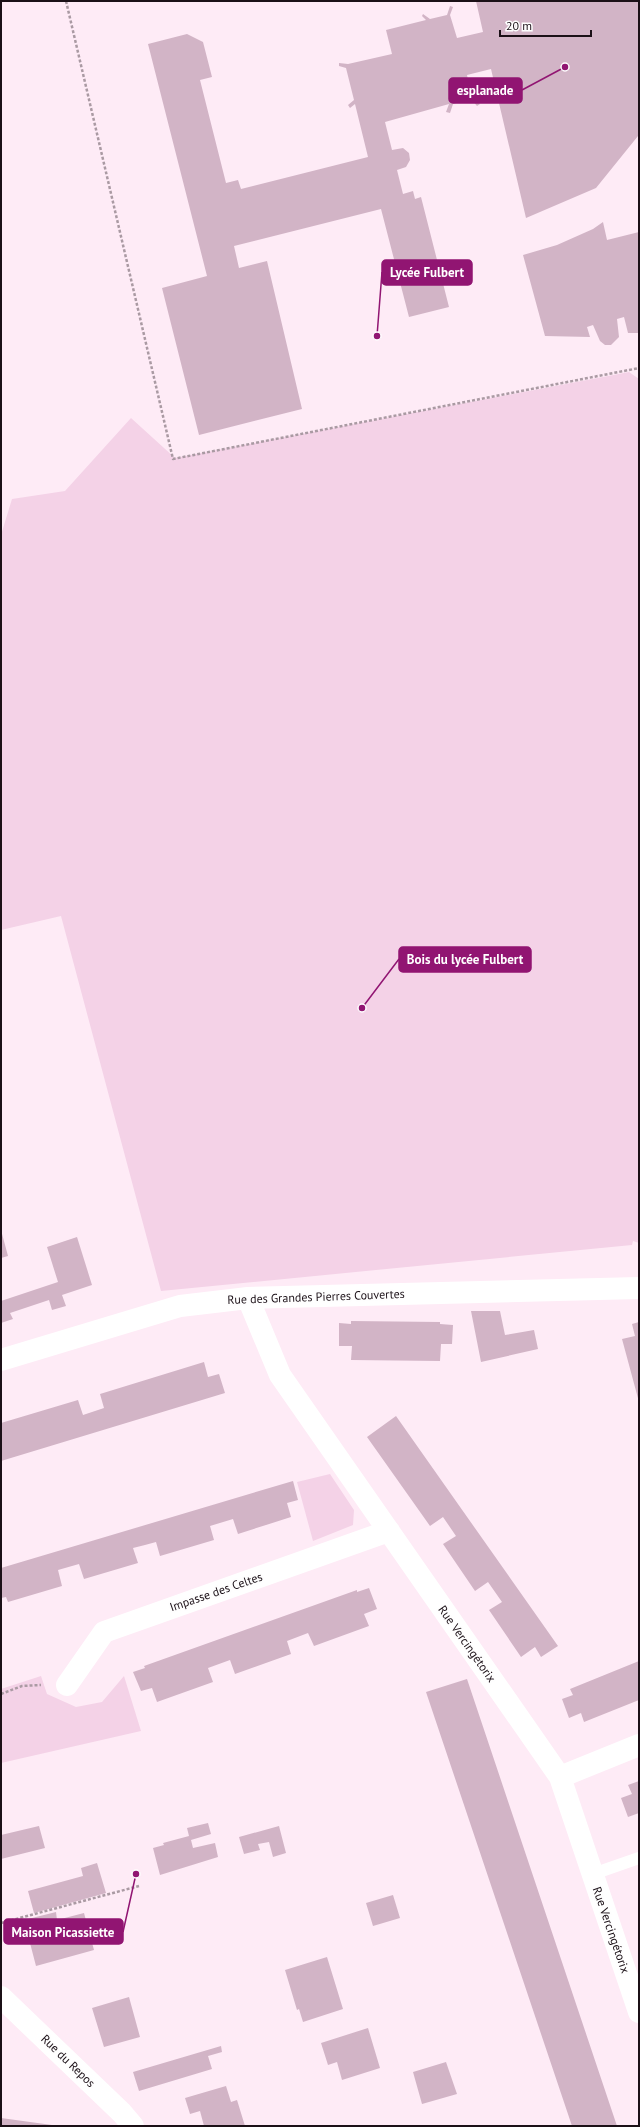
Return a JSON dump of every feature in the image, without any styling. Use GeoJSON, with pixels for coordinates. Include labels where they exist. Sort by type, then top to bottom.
{"type":"FeatureCollection","features":[{"type":"Feature","properties":{"kind":"street","name":"Rue des Grandes Pierres Couvertes"},"geometry":{"type":"LineString","coordinates":[[1,1360],[180,1306],[248,1298],[639,1288]]}},
{"type":"Feature","properties":{"kind":"street","name":"Rue Vercingétorix"},"geometry":{"type":"LineString","coordinates":[[248,1298],[280,1375],[560,1777],[639,2012]]}},
{"type":"Feature","properties":{"kind":"street","name":"Impasse des Celtes"},"geometry":{"type":"LineString","coordinates":[[67,1685],[104,1632],[389,1531]]}},
{"type":"Feature","properties":{"kind":"street"},"geometry":{"type":"LineString","coordinates":[[560,1777],[639,1745]]}},
{"type":"Feature","properties":{"kind":"street","name":"Rue du Repos"},"geometry":{"type":"LineString","coordinates":[[1,1997],[122,2113],[133,2126]]}},
{"type":"Feature","properties":{"kind":"lane"},"geometry":{"type":"LineString","coordinates":[[592,1874],[639,1858]]}},
{"type":"Feature","properties":{"kind":"path"},"geometry":{"type":"LineString","coordinates":[[66,1],[173,459],[639,368]]}},
{"type":"Feature","properties":{"kind":"path"},"geometry":{"type":"LineString","coordinates":[[1,1694],[22,1686],[67,1685]]}},
{"type":"Feature","properties":{"kind":"path"},"geometry":{"type":"LineString","coordinates":[[1,1924],[138,1886]]}},
{"type":"Feature","properties":{"kind":"shaded area"},"geometry":{"type":"Polygon","coordinates":[[[629,372],[639,379],[639,1243],[633,1241],[632,1245],[161,1291],[61,916],[1,930],[1,535],[12,499],[65,491],[131,418],[175,458],[629,372]]]}},
{"type":"Feature","properties":{"kind":"shaded area"},"geometry":{"type":"Polygon","coordinates":[[[330,1474],[354,1510],[353,1525],[313,1541],[297,1482],[330,1474]]]}},
{"type":"Feature","properties":{"kind":"shaded area"},"geometry":{"type":"Polygon","coordinates":[[[41,1676],[47,1694],[76,1707],[102,1702],[124,1676],[141,1731],[1,1763],[1,1689],[41,1676]]]}},
{"type":"Feature","properties":{"kind":"building"},"geometry":{"type":"Polygon","coordinates":[[[476,1],[639,1],[638,136],[596,188],[526,218],[491,69],[467,75],[471,94],[480,104],[477,106],[471,99],[453,104],[450,113],[446,112],[449,104],[385,122],[392,150],[403,148],[409,153],[410,160],[406,167],[397,170],[403,194],[413,191],[415,199],[421,197],[449,307],[409,317],[381,209],[234,246],[239,268],[267,261],[302,409],[199,435],[162,288],[207,276],[148,44],[187,34],[203,42],[212,77],[200,80],[226,183],[238,180],[241,189],[368,157],[355,104],[350,108],[348,105],[354,100],[346,68],[339,66],[339,63],[348,64],[392,54],[386,30],[426,20],[422,16],[423,14],[430,19],[447,15],[450,6],[453,7],[450,15],[457,38],[483,32],[476,1]]]}},
{"type":"Feature","properties":{"kind":"building"},"geometry":{"type":"Polygon","coordinates":[[[603,222],[607,240],[639,232],[639,333],[628,333],[624,317],[617,319],[619,337],[611,345],[605,345],[600,341],[593,325],[587,327],[590,337],[545,336],[523,255],[557,245],[593,229],[603,222]]]}},
{"type":"Feature","properties":{"kind":"building"},"geometry":{"type":"Polygon","coordinates":[[[1,1230],[8,1256],[1,1258],[1,1230]]]}},
{"type":"Feature","properties":{"kind":"building"},"geometry":{"type":"Polygon","coordinates":[[[77,1237],[92,1285],[62,1295],[66,1306],[52,1310],[49,1300],[10,1313],[13,1319],[1,1323],[1,1301],[58,1282],[47,1247],[77,1237]]]}},
{"type":"Feature","properties":{"kind":"building"},"geometry":{"type":"Polygon","coordinates":[[[471,1311],[500,1311],[505,1335],[534,1330],[538,1349],[481,1362],[471,1311]]]}},
{"type":"Feature","properties":{"kind":"building"},"geometry":{"type":"Polygon","coordinates":[[[351,1321],[440,1322],[440,1324],[453,1325],[452,1344],[441,1344],[440,1361],[351,1360],[352,1346],[339,1346],[339,1323],[351,1324],[351,1321]]]}},
{"type":"Feature","properties":{"kind":"building"},"geometry":{"type":"Polygon","coordinates":[[[639,1322],[639,1402],[622,1339],[635,1336],[632,1324],[639,1322]]]}},
{"type":"Feature","properties":{"kind":"building"},"geometry":{"type":"Polygon","coordinates":[[[204,1362],[208,1377],[219,1374],[225,1393],[1,1461],[1,1423],[78,1400],[83,1415],[104,1408],[100,1394],[204,1362]]]}},
{"type":"Feature","properties":{"kind":"building"},"geometry":{"type":"Polygon","coordinates":[[[396,1416],[558,1646],[541,1657],[535,1647],[521,1657],[489,1610],[502,1602],[488,1582],[475,1591],[443,1544],[456,1536],[443,1517],[430,1526],[367,1437],[396,1416]]]}},
{"type":"Feature","properties":{"kind":"building"},"geometry":{"type":"Polygon","coordinates":[[[293,1481],[298,1500],[287,1503],[291,1517],[238,1534],[233,1519],[210,1526],[214,1540],[160,1556],[156,1542],[133,1548],[138,1563],[84,1579],[79,1564],[58,1570],[62,1586],[8,1602],[6,1597],[1,1598],[1,1568],[293,1481]]]}},
{"type":"Feature","properties":{"kind":"building"},"geometry":{"type":"Polygon","coordinates":[[[369,1588],[377,1609],[364,1614],[369,1626],[314,1646],[308,1633],[287,1641],[291,1654],[235,1674],[230,1660],[208,1668],[213,1682],[157,1702],[152,1688],[141,1691],[133,1672],[145,1668],[144,1666],[357,1590],[357,1592],[369,1588]]]}},
{"type":"Feature","properties":{"kind":"building"},"geometry":{"type":"Polygon","coordinates":[[[639,1661],[639,1700],[584,1722],[581,1713],[569,1718],[562,1699],[573,1695],[570,1689],[639,1661]]]}},
{"type":"Feature","properties":{"kind":"building"},"geometry":{"type":"Polygon","coordinates":[[[467,1679],[617,2126],[572,2126],[426,1692],[467,1679]]]}},
{"type":"Feature","properties":{"kind":"building"},"geometry":{"type":"Polygon","coordinates":[[[639,1781],[639,1813],[628,1817],[621,1798],[632,1794],[628,1785],[639,1781]]]}},
{"type":"Feature","properties":{"kind":"building"},"geometry":{"type":"Polygon","coordinates":[[[208,1823],[211,1834],[191,1840],[193,1848],[215,1843],[218,1857],[160,1875],[153,1848],[164,1845],[163,1843],[189,1836],[187,1828],[208,1823]]]}},
{"type":"Feature","properties":{"kind":"building"},"geometry":{"type":"Polygon","coordinates":[[[39,1826],[45,1848],[1,1859],[1,1835],[39,1826]]]}},
{"type":"Feature","properties":{"kind":"building"},"geometry":{"type":"Polygon","coordinates":[[[279,1826],[286,1853],[273,1857],[269,1842],[258,1844],[260,1850],[244,1854],[239,1837],[279,1826]]]}},
{"type":"Feature","properties":{"kind":"building"},"geometry":{"type":"Polygon","coordinates":[[[97,1863],[106,1893],[34,1913],[28,1891],[83,1876],[81,1868],[97,1863]]]}},
{"type":"Feature","properties":{"kind":"building"},"geometry":{"type":"Polygon","coordinates":[[[393,1895],[400,1918],[373,1926],[366,1903],[393,1895]]]}},
{"type":"Feature","properties":{"kind":"building"},"geometry":{"type":"Polygon","coordinates":[[[56,1912],[57,1920],[84,1913],[94,1950],[36,1966],[24,1920],[56,1912]]]}},
{"type":"Feature","properties":{"kind":"building"},"geometry":{"type":"Polygon","coordinates":[[[327,1957],[343,2009],[303,2022],[299,2009],[297,2010],[285,1970],[327,1957]]]}},
{"type":"Feature","properties":{"kind":"building"},"geometry":{"type":"Polygon","coordinates":[[[129,1997],[140,2037],[104,2047],[92,2008],[129,1997]]]}},
{"type":"Feature","properties":{"kind":"building"},"geometry":{"type":"Polygon","coordinates":[[[368,2028],[380,2068],[342,2080],[337,2062],[328,2065],[321,2043],[368,2028]]]}},
{"type":"Feature","properties":{"kind":"building"},"geometry":{"type":"Polygon","coordinates":[[[221,2046],[222,2052],[208,2056],[212,2069],[139,2091],[133,2072],[221,2046]]]}},
{"type":"Feature","properties":{"kind":"building"},"geometry":{"type":"Polygon","coordinates":[[[446,2062],[457,2094],[422,2104],[413,2072],[446,2062]]]}},
{"type":"Feature","properties":{"kind":"building"},"geometry":{"type":"Polygon","coordinates":[[[226,2086],[231,2102],[237,2100],[245,2126],[204,2126],[200,2111],[190,2114],[185,2098],[226,2086]]]}},
{"type":"Feature","properties":{"kind":"building"},"geometry":{"type":"Polygon","coordinates":[[[1,2118],[52,2125],[52,2126],[1,2126],[1,2118]]]}},
{"type":"Feature","properties":{"kind":"place","name":"esplanade"},"geometry":{"type":"Point","coordinates":[565,67]}},
{"type":"Feature","properties":{"kind":"place","name":"Lycée Fulbert"},"geometry":{"type":"Point","coordinates":[377,336]}},
{"type":"Feature","properties":{"kind":"place","name":"Bois du lycée Fulbert"},"geometry":{"type":"Point","coordinates":[362,1008]}},
{"type":"Feature","properties":{"kind":"place","name":"Maison Picassiette"},"geometry":{"type":"Point","coordinates":[136,1874]}}]}
